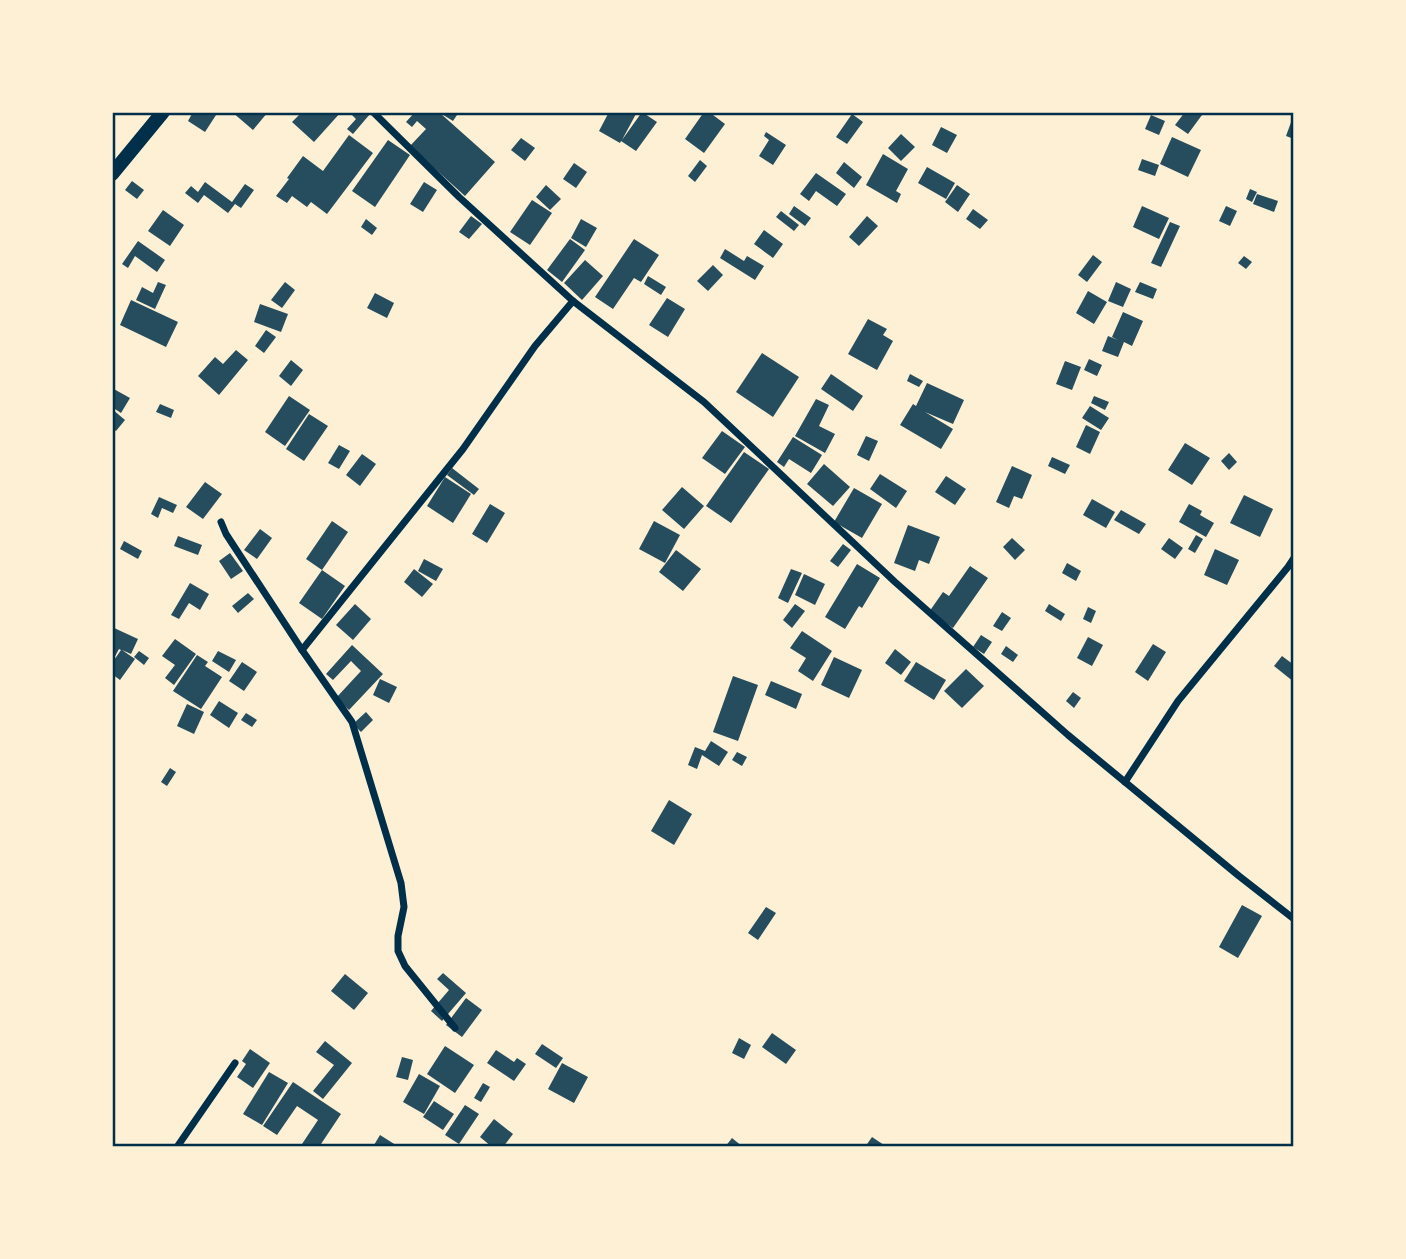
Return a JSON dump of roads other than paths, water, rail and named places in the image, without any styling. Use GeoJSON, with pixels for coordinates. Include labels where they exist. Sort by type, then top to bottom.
{"type":"FeatureCollection","features":[{"type":"Feature","properties":{"kind":"highway"},"geometry":{"type":"LineString","coordinates":[[112,174],[163,112]]}},
{"type":"Feature","properties":{"kind":"street"},"geometry":{"type":"LineString","coordinates":[[373,112],[459,197],[573,301],[704,402],[895,582],[1068,735],[1238,877],[1294,919]]}},
{"type":"Feature","properties":{"kind":"street"},"geometry":{"type":"LineString","coordinates":[[302,650],[463,449],[536,346],[573,301]]}},
{"type":"Feature","properties":{"kind":"street"},"geometry":{"type":"LineString","coordinates":[[221,522],[226,534],[352,722],[401,883],[404,907],[398,951],[405,966],[455,1028]]}},
{"type":"Feature","properties":{"kind":"street"},"geometry":{"type":"LineString","coordinates":[[1125,782],[1178,701],[1294,558]]}},
{"type":"Feature","properties":{"kind":"street"},"geometry":{"type":"LineString","coordinates":[[177,1147],[234,1063]]}}]}
